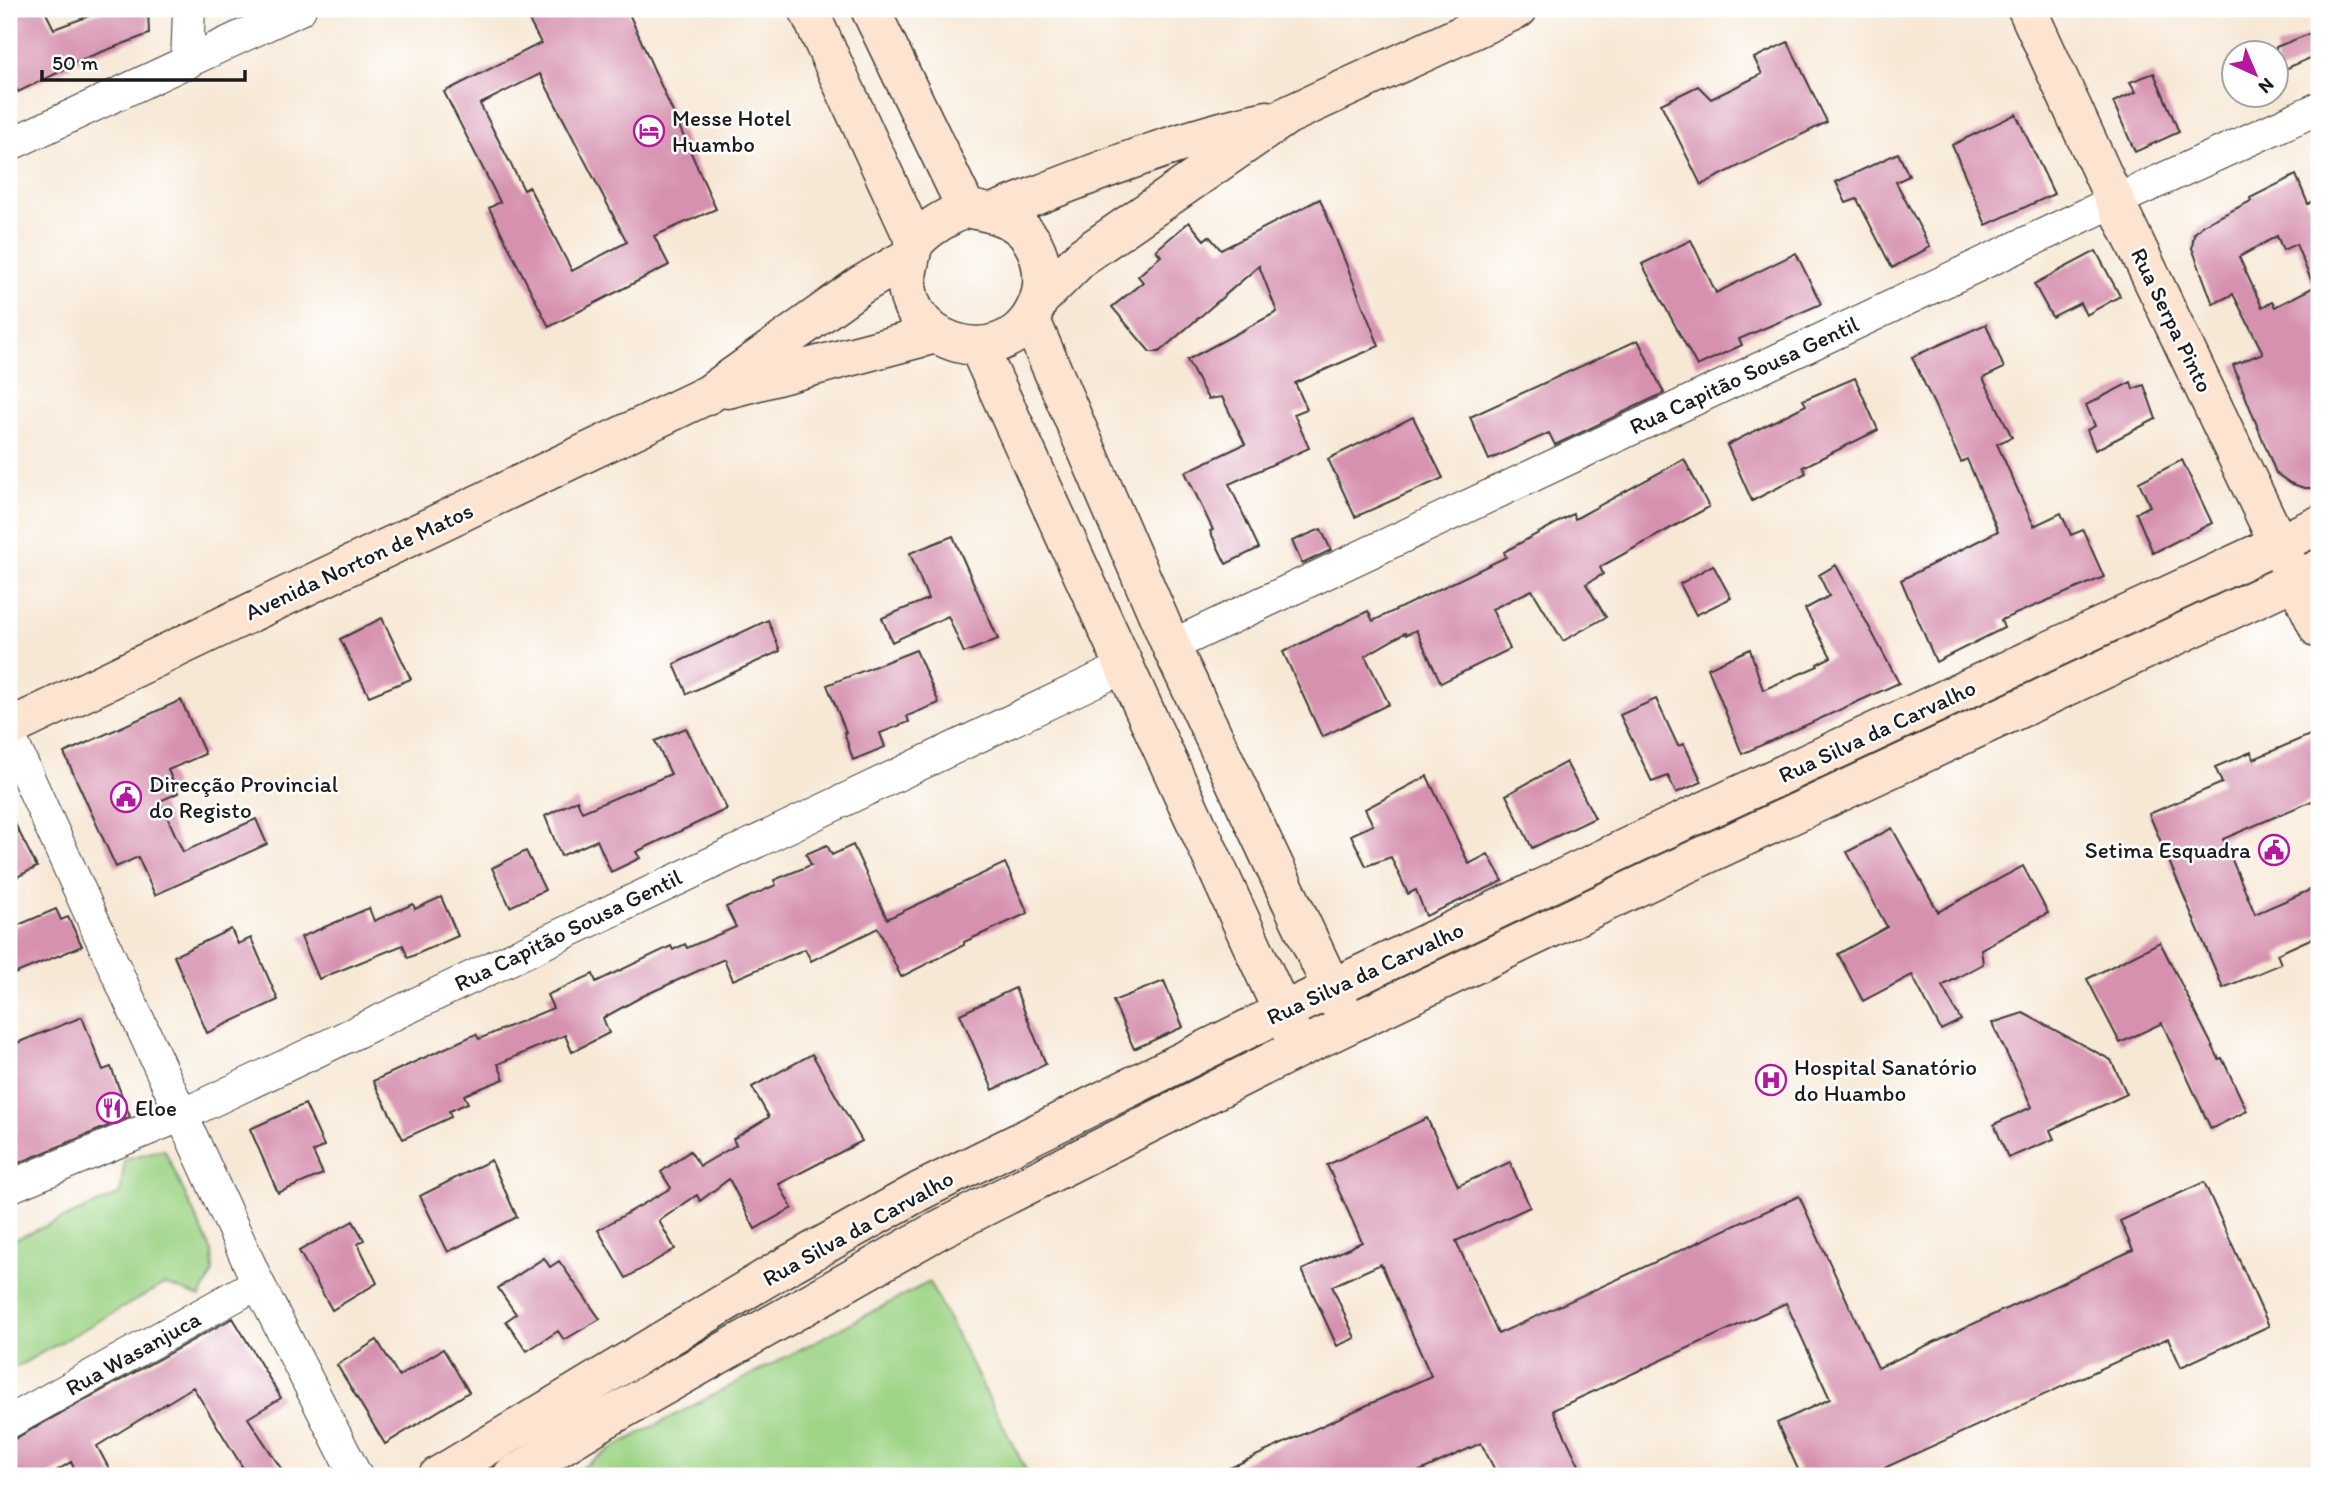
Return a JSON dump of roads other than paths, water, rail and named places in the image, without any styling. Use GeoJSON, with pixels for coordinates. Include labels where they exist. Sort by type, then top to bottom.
{"type":"FeatureCollection","features":[{"type":"Feature","properties":{"kind":"street"},"geometry":{"type":"LineString","coordinates":[[187,63],[189,9]]}},
{"type":"Feature","properties":{"kind":"street"},"geometry":{"type":"LineString","coordinates":[[9,145],[300,9]]}},
{"type":"Feature","properties":{"kind":"street"},"geometry":{"type":"LineString","coordinates":[[808,9],[913,249]]}},
{"type":"Feature","properties":{"kind":"street"},"geometry":{"type":"LineString","coordinates":[[870,9],[979,211],[1017,225],[1035,246],[1043,272],[1035,309],[1171,646],[1348,1024]]}},
{"type":"Feature","properties":{"kind":"street"},"geometry":{"type":"LineString","coordinates":[[1286,116],[1240,126],[1160,150],[979,211],[941,220],[913,249],[907,273],[908,291],[918,315],[936,334],[949,341],[978,346],[998,342],[1015,333],[1083,256],[1286,116],[1518,9]]}},
{"type":"Feature","properties":{"kind":"street","name":"Rua Serpa Pinto"},"geometry":{"type":"LineString","coordinates":[[2027,9],[2115,201],[2280,543],[2308,574],[2319,629]]}},
{"type":"Feature","properties":{"kind":"street","name":"Rua Capitão Sousa Gentil"},"geometry":{"type":"LineString","coordinates":[[1171,646],[2115,201],[2319,108]]}},
{"type":"Feature","properties":{"kind":"street","name":"Avenida Norton de Matos"},"geometry":{"type":"LineString","coordinates":[[9,728],[709,394],[913,249]]}},
{"type":"Feature","properties":{"kind":"street","name":"Avenida Norton de Matos"},"geometry":{"type":"LineString","coordinates":[[709,394],[936,334]]}},
{"type":"Feature","properties":{"kind":"street"},"geometry":{"type":"LineString","coordinates":[[978,346],[1299,1048]]}},
{"type":"Feature","properties":{"kind":"street","name":"Rua Silva da Carvalho"},"geometry":{"type":"LineString","coordinates":[[438,1476],[781,1269],[920,1191],[1282,1012],[1653,835],[2319,525]]}},
{"type":"Feature","properties":{"kind":"street","name":"Rua Silva da Carvalho"},"geometry":{"type":"LineString","coordinates":[[512,1476],[602,1421],[940,1229],[1299,1048],[2308,574]]}},
{"type":"Feature","properties":{"kind":"street"},"geometry":{"type":"LineString","coordinates":[[2094,628],[2110,665]]}},
{"type":"Feature","properties":{"kind":"street","name":"Rua Capitão Sousa Gentil"},"geometry":{"type":"LineString","coordinates":[[9,1188],[182,1115],[1124,667]]}},
{"type":"Feature","properties":{"kind":"street"},"geometry":{"type":"LineString","coordinates":[[9,735],[258,1283],[356,1476]]}},
{"type":"Feature","properties":{"kind":"street"},"geometry":{"type":"LineString","coordinates":[[1845,747],[1862,782]]}},
{"type":"Feature","properties":{"kind":"street"},"geometry":{"type":"LineString","coordinates":[[781,1269],[800,1307]]}},
{"type":"Feature","properties":{"kind":"street","name":"Rua Wasanjuca"},"geometry":{"type":"LineString","coordinates":[[9,1422],[258,1283]]}},
{"type":"Feature","properties":{"kind":"street"},"geometry":{"type":"LineString","coordinates":[[584,1387],[602,1421]]}},
{"type":"Feature","properties":{"kind":"place","name":"Messe Hotel Huambo"},"geometry":{"type":"Point","coordinates":[649,131]}},
{"type":"Feature","properties":{"kind":"place","name":"Direcção Provincial do Registo"},"geometry":{"type":"Point","coordinates":[126,797]}},
{"type":"Feature","properties":{"kind":"place","name":"Setima Esquadra"},"geometry":{"type":"Point","coordinates":[2274,850]}},
{"type":"Feature","properties":{"kind":"place","name":"Hospital Sanatório do Huambo"},"geometry":{"type":"Point","coordinates":[1771,1080]}},
{"type":"Feature","properties":{"kind":"place","name":"Eloe"},"geometry":{"type":"Point","coordinates":[112,1108]}}]}
